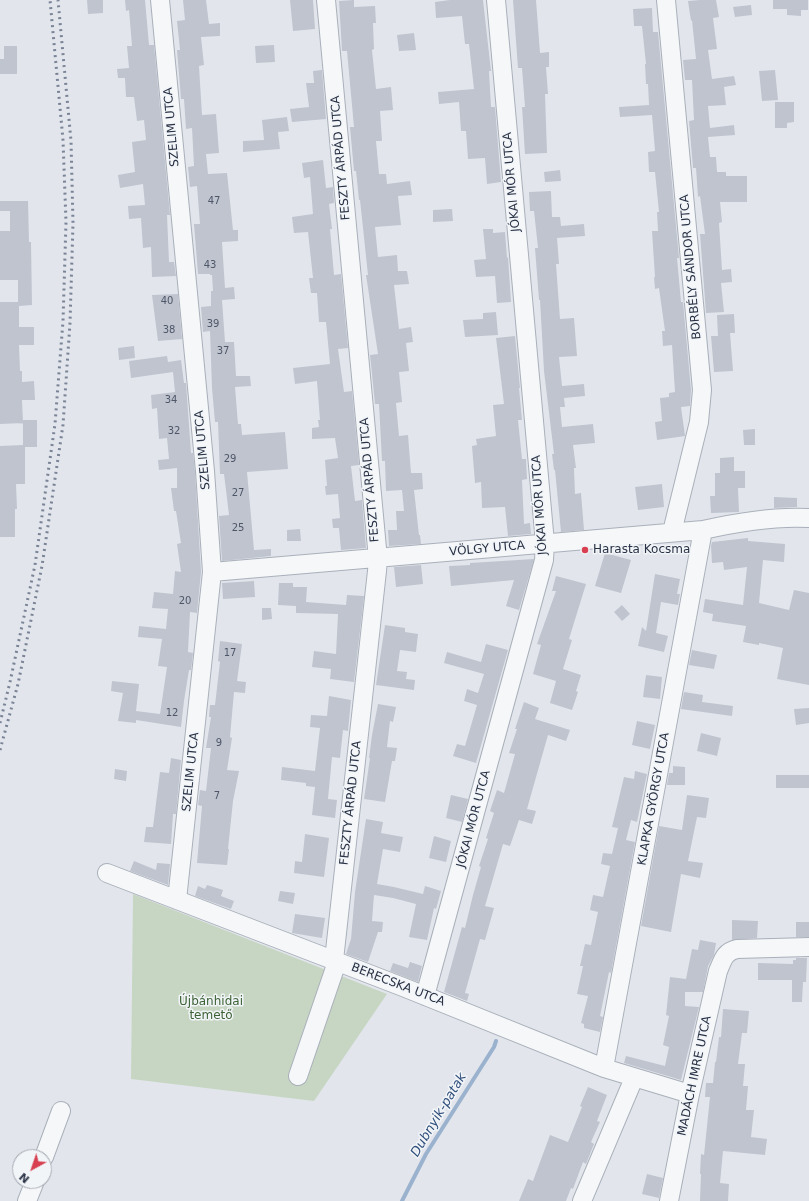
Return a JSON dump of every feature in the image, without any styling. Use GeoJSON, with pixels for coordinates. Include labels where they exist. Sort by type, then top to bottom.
{"type":"FeatureCollection","features":[{"type":"Feature","properties":{"kind":"street","name":"SZELIM UTCA"},"geometry":{"type":"LineString","coordinates":[[160,0],[205,470],[212,572],[177,900]]}},
{"type":"Feature","properties":{"kind":"street","name":"FESZTY ÁRPÁD UTCA"},"geometry":{"type":"LineString","coordinates":[[298,1076],[335,961],[378,559],[326,0]]}},
{"type":"Feature","properties":{"kind":"street","name":"JÓKAI MÓR UTCA"},"geometry":{"type":"LineString","coordinates":[[425,996],[540,580],[544,560],[545,543],[496,0]]}},
{"type":"Feature","properties":{"kind":"street","name":"BORBÉLY SÁNDOR UTCA"},"geometry":{"type":"LineString","coordinates":[[666,0],[702,390],[699,422],[672,532]]}},
{"type":"Feature","properties":{"kind":"street","name":"VÖLGY UTCA"},"geometry":{"type":"LineString","coordinates":[[212,572],[703,530],[737,523],[768,519],[809,518]]}},
{"type":"Feature","properties":{"kind":"street","name":"KLAPKA GYÖRGY UTCA"},"geometry":{"type":"LineString","coordinates":[[604,1068],[703,530]]}},
{"type":"Feature","properties":{"kind":"street","name":"BERECSKA UTCA"},"geometry":{"type":"LineString","coordinates":[[107,873],[425,996],[604,1068],[690,1094]]}},
{"type":"Feature","properties":{"kind":"street","name":"MADÁCH IMRE UTCA"},"geometry":{"type":"LineString","coordinates":[[669,1201],[690,1094],[718,971],[726,954],[730,950],[737,949],[809,947]]}},
{"type":"Feature","properties":{"kind":"street"},"geometry":{"type":"LineString","coordinates":[[582,1201],[634,1078]]}},
{"type":"Feature","properties":{"kind":"street"},"geometry":{"type":"LineString","coordinates":[[47,1149],[61,1111]]}},
{"type":"Feature","properties":{"kind":"street"},"geometry":{"type":"LineString","coordinates":[[27,1201],[32,1189]]}},
{"type":"Feature","properties":{"kind":"green space","name":"Újbánhidai temető"},"geometry":{"type":"Polygon","coordinates":[[[133,894],[387,994],[314,1101],[131,1079],[133,894]]]}},
{"type":"Feature","properties":{"kind":"building"},"geometry":{"type":"Polygon","coordinates":[[[87,0],[103,0],[103,13],[88,14],[87,0]]]}},
{"type":"Feature","properties":{"kind":"building"},"geometry":{"type":"Polygon","coordinates":[[[125,0],[145,0],[149,45],[154,45],[170,215],[167,215],[169,262],[174,262],[176,276],[152,277],[151,247],[143,248],[141,218],[129,219],[128,206],[145,205],[143,184],[120,188],[118,175],[135,172],[132,142],[146,140],[144,120],[137,121],[134,97],[126,97],[125,78],[118,78],[117,69],[129,68],[127,46],[132,46],[129,10],[126,11],[125,0]]]}},
{"type":"Feature","properties":{"kind":"building"},"geometry":{"type":"Polygon","coordinates":[[[183,0],[206,0],[209,24],[220,23],[220,36],[201,37],[204,65],[199,66],[202,115],[216,114],[219,153],[206,154],[208,174],[227,173],[233,230],[238,230],[238,241],[222,242],[225,288],[234,287],[235,299],[222,300],[225,342],[234,342],[236,376],[250,376],[251,386],[235,387],[238,424],[241,424],[242,435],[285,432],[288,469],[247,472],[254,550],[271,549],[271,556],[222,561],[219,516],[229,515],[224,474],[220,474],[218,422],[215,422],[212,388],[210,331],[203,332],[201,307],[211,306],[211,291],[213,291],[212,275],[198,274],[194,224],[200,224],[197,186],[190,187],[188,167],[194,166],[192,128],[186,129],[184,99],[181,99],[177,50],[180,50],[177,21],[185,20],[183,0]]]}},
{"type":"Feature","properties":{"kind":"building"},"geometry":{"type":"Polygon","coordinates":[[[290,0],[313,0],[315,29],[293,31],[290,0]]]}},
{"type":"Feature","properties":{"kind":"building"},"geometry":{"type":"Polygon","coordinates":[[[354,0],[354,7],[375,6],[376,23],[373,23],[374,49],[372,50],[376,89],[391,87],[393,110],[380,111],[382,141],[376,141],[379,174],[386,174],[387,184],[410,181],[412,195],[398,196],[401,225],[375,227],[378,257],[397,255],[398,271],[407,271],[409,284],[394,285],[399,329],[411,327],[413,342],[406,343],[409,371],[399,372],[402,402],[396,403],[399,436],[408,435],[411,473],[422,473],[423,489],[414,490],[421,544],[389,546],[388,530],[397,530],[396,511],[404,511],[402,490],[386,491],[385,461],[382,461],[379,404],[375,404],[370,355],[378,354],[366,275],[368,275],[360,200],[356,171],[354,171],[350,127],[354,127],[347,51],[342,51],[339,1],[354,0]]]}},
{"type":"Feature","properties":{"kind":"building"},"geometry":{"type":"Polygon","coordinates":[[[450,0],[483,0],[491,71],[489,71],[491,107],[495,107],[501,182],[487,184],[485,158],[468,159],[466,131],[461,131],[459,102],[439,104],[438,92],[474,89],[469,44],[465,44],[462,16],[436,18],[435,2],[450,0]]]}},
{"type":"Feature","properties":{"kind":"building"},"geometry":{"type":"Polygon","coordinates":[[[513,0],[536,0],[540,53],[549,52],[549,67],[546,67],[548,94],[545,94],[547,153],[525,154],[522,107],[525,107],[522,68],[518,68],[513,0]]]}},
{"type":"Feature","properties":{"kind":"building"},"geometry":{"type":"Polygon","coordinates":[[[716,0],[719,17],[713,18],[717,49],[708,50],[712,79],[734,76],[736,85],[724,87],[726,105],[708,106],[710,128],[734,125],[735,135],[708,137],[710,157],[716,157],[717,172],[726,172],[726,176],[747,176],[747,202],[720,202],[722,222],[719,223],[722,270],[731,269],[732,282],[721,283],[724,312],[706,313],[700,234],[705,234],[700,196],[698,197],[696,168],[693,168],[689,121],[694,120],[692,80],[685,80],[683,60],[696,59],[692,20],[691,21],[688,1],[716,0]]]}},
{"type":"Feature","properties":{"kind":"building"},"geometry":{"type":"Polygon","coordinates":[[[773,0],[808,0],[808,10],[801,10],[801,16],[787,15],[787,9],[773,9],[773,0]]]}},
{"type":"Feature","properties":{"kind":"building"},"geometry":{"type":"Polygon","coordinates":[[[751,5],[752,15],[735,17],[733,7],[751,5]]]}},
{"type":"Feature","properties":{"kind":"building"},"geometry":{"type":"Polygon","coordinates":[[[652,8],[653,32],[658,32],[679,258],[677,258],[681,302],[683,302],[691,390],[690,406],[681,407],[685,436],[657,440],[655,422],[662,421],[660,398],[669,397],[669,393],[675,392],[672,345],[663,346],[662,331],[665,331],[659,288],[655,289],[654,277],[652,231],[658,231],[657,212],[659,212],[655,172],[649,172],[648,152],[655,151],[652,115],[620,117],[619,107],[649,105],[642,26],[634,26],[633,9],[652,8]]]}},
{"type":"Feature","properties":{"kind":"building"},"geometry":{"type":"Polygon","coordinates":[[[414,33],[416,50],[399,51],[397,35],[414,33]]]}},
{"type":"Feature","properties":{"kind":"building"},"geometry":{"type":"Polygon","coordinates":[[[274,45],[275,62],[256,63],[255,46],[274,45]]]}},
{"type":"Feature","properties":{"kind":"building"},"geometry":{"type":"Polygon","coordinates":[[[4,46],[17,46],[17,74],[0,74],[0,59],[4,59],[4,46]]]}},
{"type":"Feature","properties":{"kind":"building"},"geometry":{"type":"Polygon","coordinates":[[[322,70],[326,119],[292,122],[290,109],[309,107],[306,83],[314,83],[313,71],[322,70]]]}},
{"type":"Feature","properties":{"kind":"building"},"geometry":{"type":"Polygon","coordinates":[[[775,70],[778,100],[762,101],[759,71],[775,70]]]}},
{"type":"Feature","properties":{"kind":"building"},"geometry":{"type":"Polygon","coordinates":[[[775,102],[794,102],[794,122],[787,123],[787,128],[775,128],[775,102]]]}},
{"type":"Feature","properties":{"kind":"building"},"geometry":{"type":"Polygon","coordinates":[[[287,117],[289,131],[278,132],[280,149],[243,152],[243,141],[264,140],[262,120],[287,117]]]}},
{"type":"Feature","properties":{"kind":"building"},"geometry":{"type":"Polygon","coordinates":[[[323,160],[326,188],[333,187],[334,203],[329,204],[332,229],[330,229],[334,275],[341,274],[348,348],[338,349],[344,392],[352,391],[359,465],[351,466],[355,501],[362,500],[366,548],[341,550],[339,528],[333,528],[332,519],[340,518],[338,494],[326,495],[325,486],[327,486],[325,460],[338,458],[335,438],[312,439],[312,428],[319,427],[318,420],[320,420],[317,381],[295,384],[293,368],[330,364],[326,322],[319,322],[317,293],[311,293],[309,278],[313,278],[308,232],[294,233],[292,217],[313,214],[310,177],[304,178],[302,163],[323,160]]]}},
{"type":"Feature","properties":{"kind":"building"},"geometry":{"type":"Polygon","coordinates":[[[560,170],[561,181],[545,182],[544,172],[560,170]]]}},
{"type":"Feature","properties":{"kind":"building"},"geometry":{"type":"Polygon","coordinates":[[[551,191],[552,217],[560,217],[561,226],[584,224],[585,236],[557,238],[559,264],[556,264],[560,319],[574,318],[577,356],[559,357],[562,386],[584,384],[585,396],[564,398],[565,407],[560,407],[562,427],[593,424],[595,443],[573,445],[576,468],[574,468],[575,494],[581,493],[584,530],[561,532],[552,454],[554,454],[544,371],[535,248],[538,248],[534,211],[530,211],[529,192],[551,191]]]}},
{"type":"Feature","properties":{"kind":"building"},"geometry":{"type":"Polygon","coordinates":[[[0,201],[28,201],[29,242],[31,242],[32,305],[19,306],[19,327],[34,327],[34,345],[19,345],[22,382],[34,381],[35,400],[22,400],[23,423],[0,424],[0,302],[18,302],[18,280],[0,280],[0,231],[10,231],[10,211],[0,211],[0,201]]]}},
{"type":"Feature","properties":{"kind":"building"},"geometry":{"type":"Polygon","coordinates":[[[452,209],[453,221],[433,222],[433,210],[452,209]]]}},
{"type":"Feature","properties":{"kind":"building"},"geometry":{"type":"Polygon","coordinates":[[[483,229],[493,229],[493,233],[505,232],[511,302],[497,303],[495,276],[476,277],[474,260],[486,259],[483,229]]]}},
{"type":"Feature","properties":{"kind":"building"},"geometry":{"type":"Polygon","coordinates":[[[178,294],[182,339],[158,341],[152,295],[178,294]]]}},
{"type":"Feature","properties":{"kind":"building"},"geometry":{"type":"Polygon","coordinates":[[[496,312],[498,335],[465,337],[463,320],[483,319],[483,313],[496,312]]]}},
{"type":"Feature","properties":{"kind":"building"},"geometry":{"type":"Polygon","coordinates":[[[734,314],[735,333],[730,333],[733,371],[714,372],[711,336],[718,336],[717,315],[734,314]]]}},
{"type":"Feature","properties":{"kind":"building"},"geometry":{"type":"Polygon","coordinates":[[[515,336],[522,420],[518,420],[522,459],[526,459],[527,479],[522,480],[524,524],[530,523],[531,534],[508,536],[505,507],[482,508],[481,482],[475,483],[472,446],[477,445],[476,439],[496,436],[493,405],[504,404],[496,338],[515,336]]]}},
{"type":"Feature","properties":{"kind":"building"},"geometry":{"type":"Polygon","coordinates":[[[134,346],[135,358],[119,360],[118,348],[134,346]]]}},
{"type":"Feature","properties":{"kind":"building"},"geometry":{"type":"Polygon","coordinates":[[[167,356],[168,362],[181,360],[184,383],[186,383],[191,453],[193,453],[195,472],[201,572],[197,613],[190,612],[188,652],[193,653],[191,670],[189,670],[181,727],[136,720],[136,723],[118,721],[123,693],[111,691],[112,681],[139,684],[136,711],[160,714],[167,667],[158,666],[162,639],[138,637],[139,626],[166,629],[168,609],[152,608],[154,592],[173,594],[175,571],[181,572],[177,544],[181,543],[171,488],[177,488],[177,468],[159,470],[158,460],[169,459],[167,438],[159,439],[157,408],[152,409],[151,395],[175,392],[173,372],[131,378],[129,361],[167,356]]]}},
{"type":"Feature","properties":{"kind":"building"},"geometry":{"type":"Polygon","coordinates":[[[23,420],[37,420],[37,447],[25,447],[25,484],[16,484],[17,509],[15,509],[15,537],[0,537],[0,446],[23,445],[23,420]]]}},
{"type":"Feature","properties":{"kind":"building"},"geometry":{"type":"Polygon","coordinates":[[[755,429],[755,445],[744,445],[743,430],[755,429]]]}},
{"type":"Feature","properties":{"kind":"building"},"geometry":{"type":"Polygon","coordinates":[[[734,457],[734,471],[745,471],[745,488],[738,488],[739,512],[711,513],[710,496],[715,496],[715,473],[720,473],[720,458],[734,457]]]}},
{"type":"Feature","properties":{"kind":"building"},"geometry":{"type":"Polygon","coordinates":[[[662,484],[664,507],[638,510],[635,487],[662,484]]]}},
{"type":"Feature","properties":{"kind":"building"},"geometry":{"type":"Polygon","coordinates":[[[774,497],[797,498],[797,507],[774,508],[774,497]]]}},
{"type":"Feature","properties":{"kind":"building"},"geometry":{"type":"Polygon","coordinates":[[[300,529],[301,541],[287,541],[287,530],[300,529]]]}},
{"type":"Feature","properties":{"kind":"building"},"geometry":{"type":"Polygon","coordinates":[[[748,538],[748,541],[785,544],[784,562],[763,560],[759,603],[789,610],[794,590],[809,593],[809,685],[777,679],[783,648],[759,643],[759,645],[743,642],[746,626],[712,621],[713,614],[703,612],[705,599],[743,605],[747,567],[724,570],[723,562],[712,563],[711,546],[712,542],[748,538]]]}},
{"type":"Feature","properties":{"kind":"building"},"geometry":{"type":"Polygon","coordinates":[[[605,553],[631,560],[621,593],[595,586],[605,553]]]}},
{"type":"Feature","properties":{"kind":"building"},"geometry":{"type":"Polygon","coordinates":[[[534,559],[519,610],[506,606],[514,580],[451,586],[449,566],[470,565],[470,563],[534,559]]]}},
{"type":"Feature","properties":{"kind":"building"},"geometry":{"type":"Polygon","coordinates":[[[421,565],[423,584],[396,587],[394,567],[421,565]]]}},
{"type":"Feature","properties":{"kind":"building"},"geometry":{"type":"Polygon","coordinates":[[[655,574],[680,579],[677,594],[680,594],[678,605],[661,602],[656,633],[668,636],[664,652],[638,646],[642,627],[646,631],[655,574]]]}},
{"type":"Feature","properties":{"kind":"building"},"geometry":{"type":"Polygon","coordinates":[[[556,576],[586,584],[569,639],[572,640],[563,669],[581,675],[576,691],[578,692],[572,710],[550,703],[556,681],[533,674],[541,645],[537,644],[556,591],[552,591],[556,576]]]}},
{"type":"Feature","properties":{"kind":"building"},"geometry":{"type":"Polygon","coordinates":[[[254,581],[255,597],[223,599],[222,583],[254,581]]]}},
{"type":"Feature","properties":{"kind":"building"},"geometry":{"type":"Polygon","coordinates":[[[279,583],[293,583],[293,587],[307,587],[306,602],[346,605],[347,595],[364,596],[354,682],[330,679],[331,669],[312,667],[314,651],[336,654],[338,614],[296,613],[296,606],[278,605],[279,583]]]}},
{"type":"Feature","properties":{"kind":"building"},"geometry":{"type":"Polygon","coordinates":[[[622,605],[630,614],[622,621],[614,612],[622,605]]]}},
{"type":"Feature","properties":{"kind":"building"},"geometry":{"type":"Polygon","coordinates":[[[262,608],[271,608],[272,619],[262,620],[262,608]]]}},
{"type":"Feature","properties":{"kind":"building"},"geometry":{"type":"Polygon","coordinates":[[[385,625],[405,628],[405,632],[418,634],[416,652],[400,650],[397,671],[407,672],[406,679],[415,680],[414,690],[376,685],[385,625]]]}},
{"type":"Feature","properties":{"kind":"building"},"geometry":{"type":"Polygon","coordinates":[[[220,641],[242,644],[237,681],[246,682],[245,693],[234,692],[230,737],[232,738],[227,770],[239,771],[233,801],[227,865],[197,863],[202,806],[198,805],[200,790],[206,791],[211,748],[206,748],[211,717],[209,717],[210,705],[215,705],[220,662],[218,661],[220,641]]]}},
{"type":"Feature","properties":{"kind":"building"},"geometry":{"type":"Polygon","coordinates":[[[486,644],[508,650],[476,763],[453,756],[457,744],[465,746],[477,705],[464,701],[467,689],[478,693],[484,674],[444,663],[447,652],[481,662],[486,644]]]}},
{"type":"Feature","properties":{"kind":"building"},"geometry":{"type":"Polygon","coordinates":[[[692,650],[717,655],[714,669],[689,665],[692,650]]]}},
{"type":"Feature","properties":{"kind":"building"},"geometry":{"type":"Polygon","coordinates":[[[646,675],[662,677],[660,699],[643,697],[646,675]]]}},
{"type":"Feature","properties":{"kind":"building"},"geometry":{"type":"Polygon","coordinates":[[[684,692],[703,695],[702,702],[733,706],[732,716],[681,709],[684,692]]]}},
{"type":"Feature","properties":{"kind":"building"},"geometry":{"type":"Polygon","coordinates":[[[329,696],[351,700],[348,731],[343,730],[340,758],[332,757],[328,799],[337,800],[335,818],[312,815],[315,787],[306,786],[306,783],[281,780],[282,767],[315,771],[320,728],[310,727],[311,715],[327,716],[329,696]]]}},
{"type":"Feature","properties":{"kind":"building"},"geometry":{"type":"Polygon","coordinates":[[[524,702],[539,708],[535,719],[570,730],[566,741],[548,735],[527,809],[536,811],[532,824],[519,820],[510,846],[503,844],[485,906],[494,908],[485,940],[480,939],[465,993],[469,994],[467,1001],[444,992],[462,927],[465,928],[481,867],[479,866],[488,839],[486,838],[494,813],[490,811],[497,790],[504,793],[515,754],[509,753],[524,702]]]}},
{"type":"Feature","properties":{"kind":"building"},"geometry":{"type":"Polygon","coordinates":[[[378,704],[396,707],[393,722],[390,721],[387,747],[397,748],[395,761],[392,761],[385,802],[364,799],[372,735],[378,704]]]}},
{"type":"Feature","properties":{"kind":"building"},"geometry":{"type":"Polygon","coordinates":[[[809,708],[809,723],[796,725],[794,709],[809,708]]]}},
{"type":"Feature","properties":{"kind":"building"},"geometry":{"type":"Polygon","coordinates":[[[637,721],[655,725],[650,749],[632,745],[637,721]]]}},
{"type":"Feature","properties":{"kind":"building"},"geometry":{"type":"Polygon","coordinates":[[[701,733],[721,738],[717,756],[697,751],[701,733]]]}},
{"type":"Feature","properties":{"kind":"building"},"geometry":{"type":"Polygon","coordinates":[[[171,758],[181,760],[176,814],[173,814],[171,844],[144,842],[146,827],[153,827],[160,772],[169,773],[171,758]]]}},
{"type":"Feature","properties":{"kind":"building"},"geometry":{"type":"Polygon","coordinates":[[[673,766],[685,767],[685,785],[667,785],[669,773],[673,773],[673,766]]]}},
{"type":"Feature","properties":{"kind":"building"},"geometry":{"type":"Polygon","coordinates":[[[115,769],[127,771],[126,781],[114,779],[115,769]]]}},
{"type":"Feature","properties":{"kind":"building"},"geometry":{"type":"Polygon","coordinates":[[[635,771],[647,774],[637,822],[631,820],[626,840],[635,842],[611,973],[609,972],[600,1016],[603,1017],[600,1032],[584,1028],[584,1024],[581,1023],[588,996],[577,994],[583,966],[580,966],[585,944],[591,945],[598,912],[590,910],[593,895],[603,897],[610,866],[601,864],[603,853],[612,854],[618,828],[612,827],[624,777],[634,779],[635,771]]]}},
{"type":"Feature","properties":{"kind":"building"},"geometry":{"type":"Polygon","coordinates":[[[776,775],[809,775],[809,788],[776,788],[776,775]]]}},
{"type":"Feature","properties":{"kind":"building"},"geometry":{"type":"Polygon","coordinates":[[[451,795],[468,799],[462,822],[446,818],[451,795]]]}},
{"type":"Feature","properties":{"kind":"building"},"geometry":{"type":"Polygon","coordinates":[[[687,795],[709,798],[706,818],[697,817],[688,861],[703,863],[700,878],[681,874],[671,932],[641,926],[659,826],[682,830],[687,795]]]}},
{"type":"Feature","properties":{"kind":"building"},"geometry":{"type":"Polygon","coordinates":[[[366,819],[383,822],[381,833],[403,837],[400,852],[383,849],[377,884],[423,894],[425,886],[441,891],[436,909],[434,908],[427,940],[409,937],[416,904],[374,895],[372,921],[383,922],[382,932],[378,932],[368,962],[346,954],[351,939],[355,892],[366,819]]]}},
{"type":"Feature","properties":{"kind":"building"},"geometry":{"type":"Polygon","coordinates":[[[305,834],[329,838],[324,877],[294,873],[295,861],[302,862],[305,834]]]}},
{"type":"Feature","properties":{"kind":"building"},"geometry":{"type":"Polygon","coordinates":[[[434,836],[451,841],[446,862],[429,858],[434,836]]]}},
{"type":"Feature","properties":{"kind":"building"},"geometry":{"type":"Polygon","coordinates":[[[134,861],[156,870],[157,863],[170,864],[168,885],[130,871],[134,861]]]}},
{"type":"Feature","properties":{"kind":"building"},"geometry":{"type":"Polygon","coordinates":[[[207,885],[223,890],[221,896],[234,901],[231,909],[195,896],[198,886],[205,889],[207,885]]]}},
{"type":"Feature","properties":{"kind":"building"},"geometry":{"type":"Polygon","coordinates":[[[280,891],[295,893],[293,904],[278,901],[280,891]]]}},
{"type":"Feature","properties":{"kind":"building"},"geometry":{"type":"Polygon","coordinates":[[[295,914],[325,918],[322,938],[292,933],[295,914]]]}},
{"type":"Feature","properties":{"kind":"building"},"geometry":{"type":"Polygon","coordinates":[[[732,920],[758,921],[757,938],[732,940],[732,920]]]}},
{"type":"Feature","properties":{"kind":"building"},"geometry":{"type":"Polygon","coordinates":[[[796,922],[809,922],[809,937],[796,937],[796,922]]]}},
{"type":"Feature","properties":{"kind":"building"},"geometry":{"type":"Polygon","coordinates":[[[700,940],[716,943],[714,955],[708,966],[703,992],[685,992],[685,1006],[699,1007],[681,1080],[624,1063],[626,1056],[665,1066],[669,1047],[663,1045],[669,1016],[666,1015],[670,977],[686,979],[692,949],[698,950],[700,940]]]}},
{"type":"Feature","properties":{"kind":"building"},"geometry":{"type":"Polygon","coordinates":[[[796,958],[807,958],[806,982],[803,982],[802,1002],[792,1002],[792,980],[758,980],[758,963],[793,964],[793,960],[796,960],[796,958]]]}},
{"type":"Feature","properties":{"kind":"building"},"geometry":{"type":"Polygon","coordinates":[[[410,962],[422,966],[418,982],[390,971],[393,963],[408,968],[410,962]]]}},
{"type":"Feature","properties":{"kind":"building"},"geometry":{"type":"Polygon","coordinates":[[[723,1009],[749,1011],[747,1033],[742,1033],[738,1064],[745,1064],[743,1086],[748,1086],[746,1110],[754,1110],[751,1137],[767,1139],[765,1155],[723,1151],[720,1183],[729,1184],[728,1201],[700,1201],[701,1154],[704,1155],[710,1097],[705,1097],[706,1083],[713,1083],[719,1037],[721,1037],[723,1009]]]}},
{"type":"Feature","properties":{"kind":"building"},"geometry":{"type":"Polygon","coordinates":[[[588,1087],[607,1095],[597,1121],[600,1122],[591,1142],[594,1144],[586,1164],[583,1162],[573,1189],[571,1188],[566,1201],[519,1201],[528,1179],[533,1181],[550,1135],[568,1142],[588,1087]]]}},
{"type":"Feature","properties":{"kind":"building"},"geometry":{"type":"Polygon","coordinates":[[[647,1174],[663,1178],[659,1198],[642,1194],[647,1174]]]}},
{"type":"Feature","properties":{"kind":"waterway","name":"Dubnyik-patak"},"geometry":{"type":"LineString","coordinates":[[402,1201],[426,1154],[494,1047],[496,1041]]}},
{"type":"Feature","properties":{"kind":"railway"},"geometry":{"type":"LineString","coordinates":[[0,723],[35,565],[55,424],[63,321],[66,222],[63,140],[50,0]]}},
{"type":"Feature","properties":{"kind":"railway"},"geometry":{"type":"LineString","coordinates":[[0,750],[18,684],[42,566],[63,425],[70,323],[73,223],[71,141],[58,0]]}},
{"type":"Feature","properties":{"kind":"place","name":"Harasta Kocsma"},"geometry":{"type":"Point","coordinates":[585,550]}}]}
